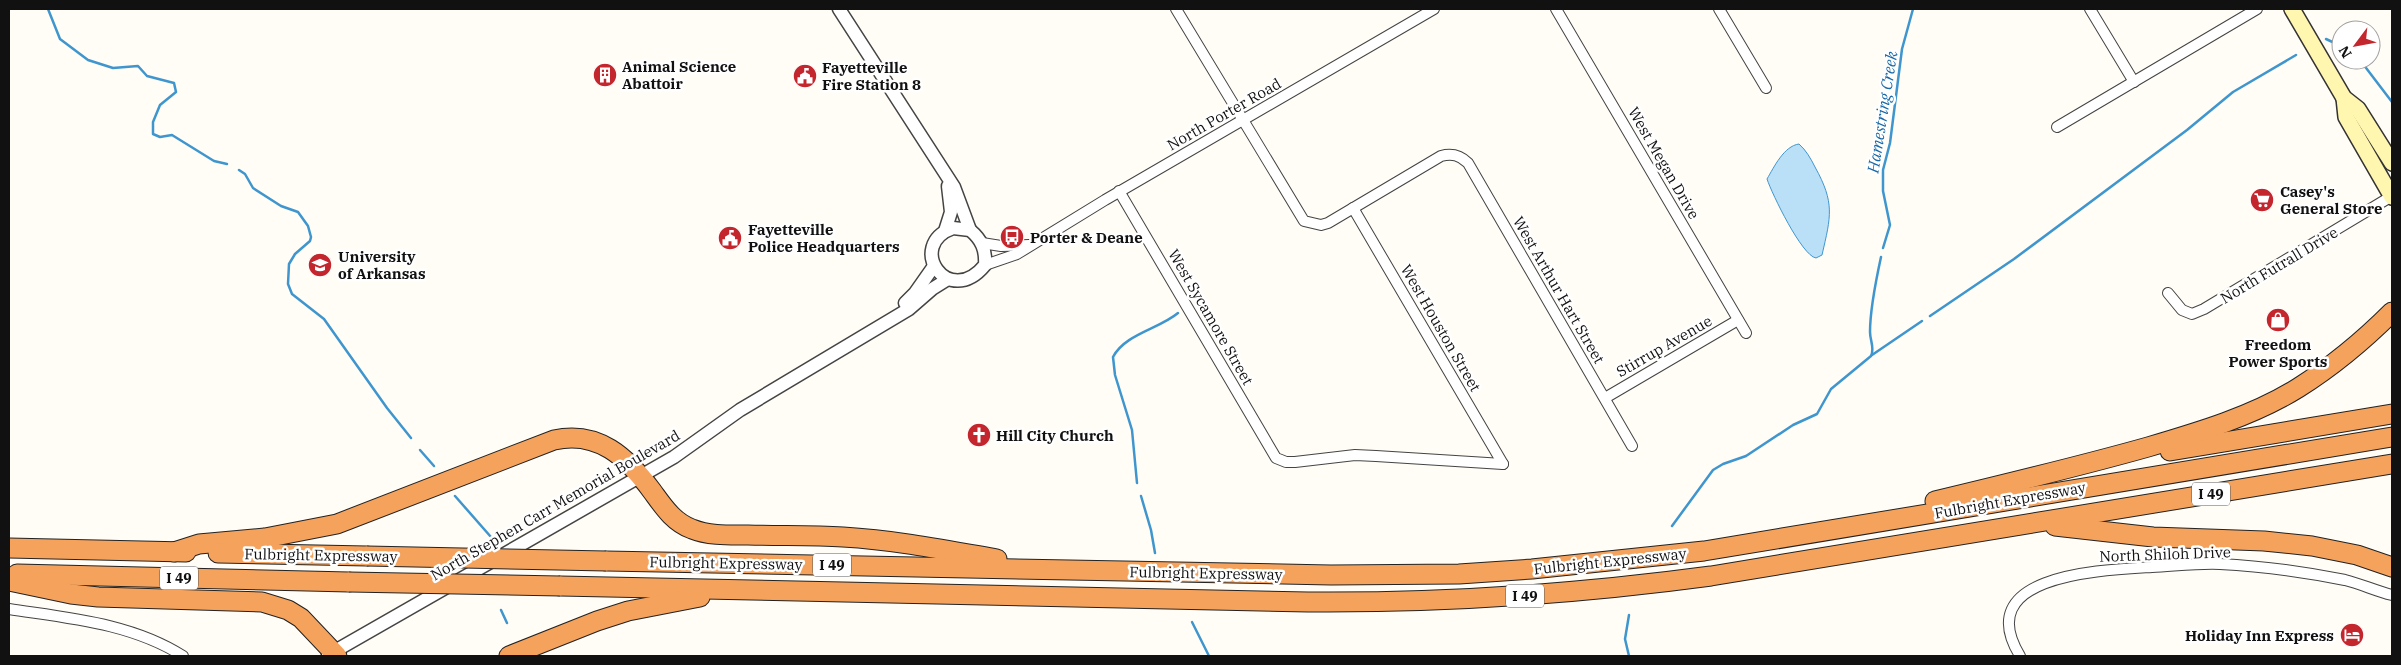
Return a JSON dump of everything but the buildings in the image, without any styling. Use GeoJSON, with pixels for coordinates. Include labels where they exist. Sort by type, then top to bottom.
{"type":"FeatureCollection","features":[{"type":"Feature","properties":{"kind":"highway"},"geometry":{"type":"LineString","coordinates":[[1786,538],[2104,460],[2194,434],[2279,398],[2335,362],[2392,312]]}},
{"type":"Feature","properties":{"kind":"highway"},"geometry":{"type":"LineString","coordinates":[[2104,460],[2177,450],[2392,414]]}},
{"type":"Feature","properties":{"kind":"highway","name":"Fulbright Expressway"},"geometry":{"type":"LineString","coordinates":[[9,548],[1331,575],[1459,574],[1613,562],[1704,551],[2392,436]]}},
{"type":"Feature","properties":{"kind":"highway"},"geometry":{"type":"LineString","coordinates":[[174,552],[200,544],[265,538],[337,524],[567,437],[588,439],[604,445],[624,460],[674,519],[688,527],[706,533],[843,537],[899,542],[1058,570]]}},
{"type":"Feature","properties":{"kind":"highway","name":"Fulbright Expressway"},"geometry":{"type":"LineString","coordinates":[[9,574],[1299,602],[1450,600],[1610,589],[1692,579],[2392,464]]}},
{"type":"Feature","properties":{"kind":"highway"},"geometry":{"type":"LineString","coordinates":[[2030,524],[2153,537],[2264,541],[2312,546],[2357,555],[2392,567]]}},
{"type":"Feature","properties":{"kind":"highway"},"geometry":{"type":"LineString","coordinates":[[9,581],[71,594],[98,597],[262,602],[288,610],[301,618],[332,655]]}},
{"type":"Feature","properties":{"kind":"highway"},"geometry":{"type":"LineString","coordinates":[[509,656],[568,631],[628,612],[740,589]]}},
{"type":"Feature","properties":{"kind":"main road"},"geometry":{"type":"LineString","coordinates":[[2292,9],[2344,98],[2358,110],[2392,163]]}},
{"type":"Feature","properties":{"kind":"main road"},"geometry":{"type":"LineString","coordinates":[[2344,98],[2346,117],[2392,196]]}},
{"type":"Feature","properties":{"kind":"street"},"geometry":{"type":"LineString","coordinates":[[839,9],[954,187],[970,230],[982,243],[986,255],[985,265],[974,276],[966,280],[948,279],[934,266],[931,252],[933,243],[945,231],[953,228],[970,230]]}},
{"type":"Feature","properties":{"kind":"street"},"geometry":{"type":"LineString","coordinates":[[1176,9],[1241,121],[1304,221],[1312,225],[1321,225],[1328,223],[1353,208]]}},
{"type":"Feature","properties":{"kind":"street","name":"North Porter Road"},"geometry":{"type":"LineString","coordinates":[[985,265],[1017,254],[1119,191],[1241,121],[1421,12],[1434,9]]}},
{"type":"Feature","properties":{"kind":"street","name":"West Megan Drive"},"geometry":{"type":"LineString","coordinates":[[1556,9],[1746,333]]}},
{"type":"Feature","properties":{"kind":"street"},"geometry":{"type":"LineString","coordinates":[[1720,9],[1766,88]]}},
{"type":"Feature","properties":{"kind":"street"},"geometry":{"type":"LineString","coordinates":[[2090,9],[2134,82]]}},
{"type":"Feature","properties":{"kind":"street"},"geometry":{"type":"LineString","coordinates":[[2057,127],[2257,9]]}},
{"type":"Feature","properties":{"kind":"street","name":"West Arthur Hart Street"},"geometry":{"type":"LineString","coordinates":[[1353,208],[1441,156],[1456,155],[1468,163],[1632,446]]}},
{"type":"Feature","properties":{"kind":"street"},"geometry":{"type":"LineString","coordinates":[[944,171],[950,194],[951,212],[945,231]]}},
{"type":"Feature","properties":{"kind":"street","name":"West Sycamore Street"},"geometry":{"type":"LineString","coordinates":[[1119,191],[1276,458],[1286,462],[1295,462],[1355,455],[1502,464]]}},
{"type":"Feature","properties":{"kind":"street","name":"North Futrall Drive"},"geometry":{"type":"LineString","coordinates":[[2168,293],[2182,310],[2192,314],[2204,309],[2392,196]]}},
{"type":"Feature","properties":{"kind":"street","name":"West Houston Street"},"geometry":{"type":"LineString","coordinates":[[1353,208],[1502,464]]}},
{"type":"Feature","properties":{"kind":"street","name":"North Porter Road"},"geometry":{"type":"LineString","coordinates":[[982,243],[1001,246],[1029,245]]}},
{"type":"Feature","properties":{"kind":"street","name":"North Stephen Carr Memorial Boulevard"},"geometry":{"type":"LineString","coordinates":[[899,314],[904,304],[934,266]]}},
{"type":"Feature","properties":{"kind":"street","name":"North Stephen Carr Memorial Boulevard"},"geometry":{"type":"LineString","coordinates":[[332,655],[674,457],[740,410],[909,309],[932,289],[948,279]]}},
{"type":"Feature","properties":{"kind":"street","name":"Stirrup Avenue"},"geometry":{"type":"LineString","coordinates":[[1605,398],[1738,320]]}},
{"type":"Feature","properties":{"kind":"street","name":"North Shiloh Drive"},"geometry":{"type":"LineString","coordinates":[[2020,656],[2010,636],[2007,623],[2009,613],[2020,599],[2036,587],[2078,574],[2100,570],[2220,564],[2322,576],[2355,583],[2392,595]]}},
{"type":"Feature","properties":{"kind":"street"},"geometry":{"type":"LineString","coordinates":[[9,610],[123,629],[165,644],[183,656]]}},
{"type":"Feature","properties":{"kind":"water"},"geometry":{"type":"Polygon","coordinates":[[[1799,144],[1813,164],[1826,190],[1828,200],[1829,220],[1825,241],[1822,255],[1816,258],[1810,255],[1796,236],[1781,210],[1767,179],[1784,153],[1799,144]]]}},
{"type":"Feature","properties":{"kind":"waterway"},"geometry":{"type":"LineString","coordinates":[[48,9],[60,39],[88,60],[113,68],[138,66],[147,76],[174,83],[176,92],[160,105],[153,122],[153,134],[160,137],[172,135],[214,161],[227,164]]}},
{"type":"Feature","properties":{"kind":"waterway","name":"Hamestring Creek"},"geometry":{"type":"LineString","coordinates":[[1883,248],[1890,225],[1883,191],[1883,170],[1890,143],[1902,49],[1913,9]]}},
{"type":"Feature","properties":{"kind":"waterway"},"geometry":{"type":"LineString","coordinates":[[2326,39],[2331,41]]}},
{"type":"Feature","properties":{"kind":"waterway"},"geometry":{"type":"LineString","coordinates":[[1930,316],[2014,259],[2187,130],[2233,92],[2296,55]]}},
{"type":"Feature","properties":{"kind":"waterway"},"geometry":{"type":"LineString","coordinates":[[2368,70],[2392,102]]}},
{"type":"Feature","properties":{"kind":"waterway"},"geometry":{"type":"LineString","coordinates":[[239,170],[245,174],[253,188],[281,206],[298,212],[308,226],[311,237],[310,241],[295,254],[289,264],[288,284],[292,294],[324,319],[387,408],[411,438]]}},
{"type":"Feature","properties":{"kind":"waterway","name":"Hamestring Creek"},"geometry":{"type":"LineString","coordinates":[[1672,526],[1713,470],[1723,464],[1746,456],[1793,425],[1817,414],[1831,389],[1871,356],[1873,350],[1870,332],[1871,314],[1881,257]]}},
{"type":"Feature","properties":{"kind":"waterway"},"geometry":{"type":"LineString","coordinates":[[1137,483],[1132,430],[1115,375],[1113,357],[1118,349],[1134,337],[1178,313]]}},
{"type":"Feature","properties":{"kind":"waterway"},"geometry":{"type":"LineString","coordinates":[[1872,355],[1922,321]]}},
{"type":"Feature","properties":{"kind":"waterway"},"geometry":{"type":"LineString","coordinates":[[420,450],[434,466]]}},
{"type":"Feature","properties":{"kind":"waterway"},"geometry":{"type":"LineString","coordinates":[[455,496],[498,545]]}},
{"type":"Feature","properties":{"kind":"waterway"},"geometry":{"type":"LineString","coordinates":[[1141,496],[1151,530],[1155,553]]}},
{"type":"Feature","properties":{"kind":"waterway"},"geometry":{"type":"LineString","coordinates":[[501,610],[507,623]]}},
{"type":"Feature","properties":{"kind":"waterway","name":"Hamestring Creek"},"geometry":{"type":"LineString","coordinates":[[1629,615],[1625,639],[1629,656]]}},
{"type":"Feature","properties":{"kind":"waterway"},"geometry":{"type":"LineString","coordinates":[[1192,622],[1209,656]]}},
{"type":"Feature","properties":{"kind":"place","name":"Animal Science Abattoir"},"geometry":{"type":"Point","coordinates":[605,75]}},
{"type":"Feature","properties":{"kind":"place","name":"Fayetteville Fire Station 8"},"geometry":{"type":"Point","coordinates":[805,76]}},
{"type":"Feature","properties":{"kind":"place","name":"Casey's General Store"},"geometry":{"type":"Point","coordinates":[2262,200]}},
{"type":"Feature","properties":{"kind":"place","name":"Porter & Deane"},"geometry":{"type":"Point","coordinates":[1012,237]}},
{"type":"Feature","properties":{"kind":"place","name":"Fayetteville Police Headquarters"},"geometry":{"type":"Point","coordinates":[730,238]}},
{"type":"Feature","properties":{"kind":"place","name":"University of Arkansas"},"geometry":{"type":"Point","coordinates":[320,265]}},
{"type":"Feature","properties":{"kind":"place","name":"Freedom Power Sports"},"geometry":{"type":"Point","coordinates":[2278,320]}},
{"type":"Feature","properties":{"kind":"place","name":"Hill City Church"},"geometry":{"type":"Point","coordinates":[979,435]}},
{"type":"Feature","properties":{"kind":"place","name":"Holiday Inn Express"},"geometry":{"type":"Point","coordinates":[2352,635]}}]}
